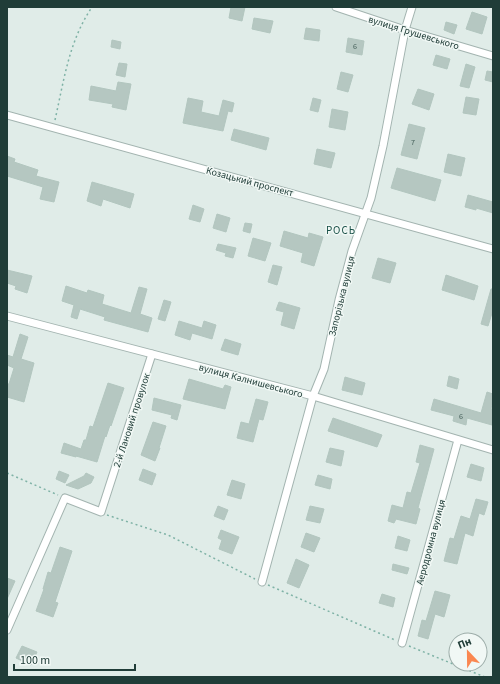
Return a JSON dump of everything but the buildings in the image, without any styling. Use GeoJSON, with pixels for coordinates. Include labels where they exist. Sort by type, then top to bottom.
{"type":"FeatureCollection","features":[{"type":"Feature","properties":{"kind":"street","name":"вулиця Грушевського"},"geometry":{"type":"LineString","coordinates":[[336,7],[405,30],[493,56]]}},
{"type":"Feature","properties":{"kind":"street","name":"Запорізька вулиця"},"geometry":{"type":"LineString","coordinates":[[262,582],[313,396],[324,369],[339,300],[352,251],[371,198],[383,146],[405,30],[412,7]]}},
{"type":"Feature","properties":{"kind":"street","name":"Козацький проспект"},"geometry":{"type":"LineString","coordinates":[[7,115],[493,249]]}},
{"type":"Feature","properties":{"kind":"street","name":"вулиця Калнишевського"},"geometry":{"type":"LineString","coordinates":[[7,316],[313,396],[493,450]]}},
{"type":"Feature","properties":{"kind":"street","name":"2-й Лановий провулок"},"geometry":{"type":"LineString","coordinates":[[101,512],[152,354]]}},
{"type":"Feature","properties":{"kind":"street","name":"Аеродромна вулиця"},"geometry":{"type":"LineString","coordinates":[[402,643],[458,440]]}},
{"type":"Feature","properties":{"kind":"street"},"geometry":{"type":"LineString","coordinates":[[7,630],[65,498],[101,512]]}},
{"type":"Feature","properties":{"kind":"path"},"geometry":{"type":"LineString","coordinates":[[53,127],[72,47],[83,21],[92,7]]}},
{"type":"Feature","properties":{"kind":"path"},"geometry":{"type":"LineString","coordinates":[[7,473],[65,498]]}},
{"type":"Feature","properties":{"kind":"path"},"geometry":{"type":"LineString","coordinates":[[101,512],[168,536],[262,582],[402,643],[485,677]]}},
{"type":"Feature","properties":{"kind":"district","name":"РОСЬ"},"geometry":{"type":"Point","coordinates":[341,230]}}]}
